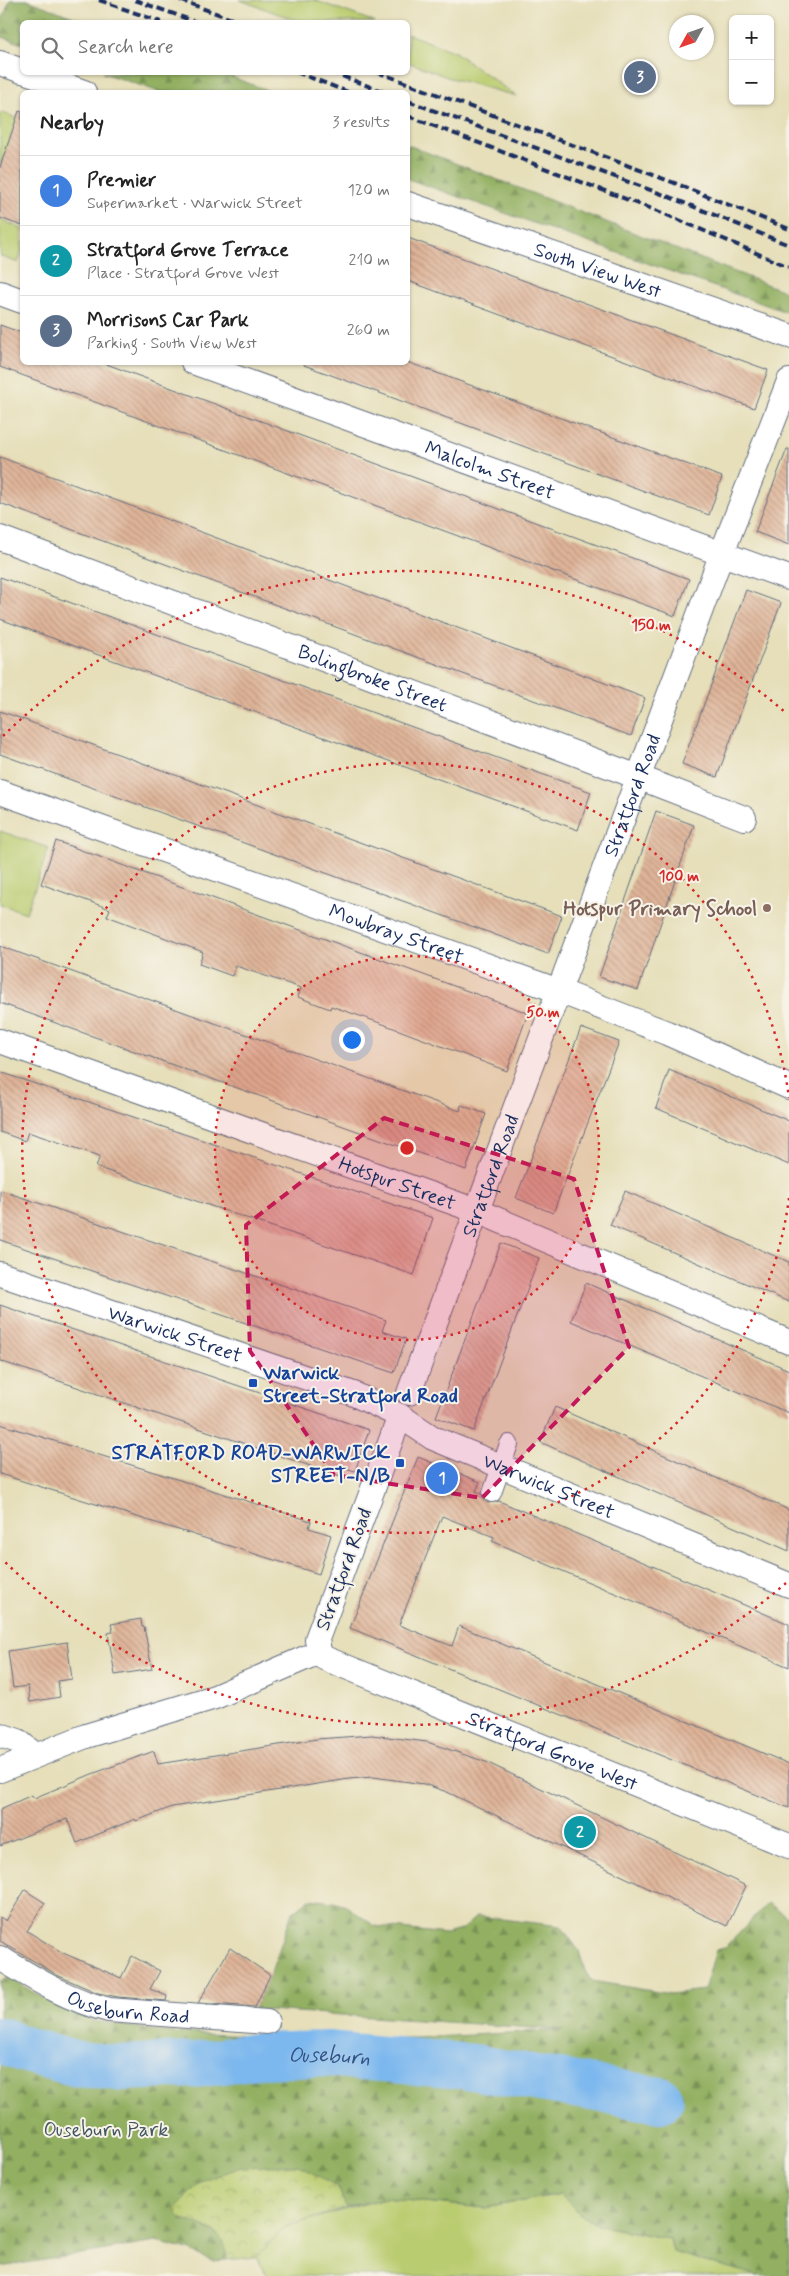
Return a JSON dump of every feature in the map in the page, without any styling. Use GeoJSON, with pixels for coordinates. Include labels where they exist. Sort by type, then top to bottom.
{"type":"FeatureCollection","features":[{"type":"Feature","properties":{"kind":"street"},"geometry":{"type":"LineString","coordinates":[[0,63],[20,70]]}},
{"type":"Feature","properties":{"kind":"street"},"geometry":{"type":"LineString","coordinates":[[35,75],[78,90]]}},
{"type":"Feature","properties":{"kind":"street","name":"South View West"},"geometry":{"type":"LineString","coordinates":[[410,205],[789,336]]}},
{"type":"Feature","properties":{"kind":"street"},"geometry":{"type":"LineString","coordinates":[[0,293],[20,300]]}},
{"type":"Feature","properties":{"kind":"street","name":"Malcolm Street"},"geometry":{"type":"LineString","coordinates":[[201,365],[789,578]]}},
{"type":"Feature","properties":{"kind":"street","name":"Stratford Road"},"geometry":{"type":"LineString","coordinates":[[0,1770],[86,1736],[215,1697],[319,1652],[317,1639],[722,553],[789,381]]}},
{"type":"Feature","properties":{"kind":"street","name":"Bolingbroke Street"},"geometry":{"type":"LineString","coordinates":[[0,538],[744,818]]}},
{"type":"Feature","properties":{"kind":"street","name":"Mowbray Street"},"geometry":{"type":"LineString","coordinates":[[0,792],[559,991],[667,1033],[789,1087]]}},
{"type":"Feature","properties":{"kind":"street","name":"Hotspur Street"},"geometry":{"type":"LineString","coordinates":[[0,1041],[476,1211],[789,1342]]}},
{"type":"Feature","properties":{"kind":"street","name":"Warwick Street"},"geometry":{"type":"LineString","coordinates":[[0,1274],[354,1394],[400,1416],[433,1438],[506,1455],[789,1585]]}},
{"type":"Feature","properties":{"kind":"street"},"geometry":{"type":"LineString","coordinates":[[492,1494],[506,1455]]}},
{"type":"Feature","properties":{"kind":"street","name":"Stratford Grove West"},"geometry":{"type":"LineString","coordinates":[[319,1652],[330,1662],[416,1694],[789,1846]]}},
{"type":"Feature","properties":{"kind":"street"},"geometry":{"type":"LineString","coordinates":[[0,1735],[18,1741],[35,1755]]}},
{"type":"Feature","properties":{"kind":"street","name":"Ouseburn Road"},"geometry":{"type":"LineString","coordinates":[[0,1958],[57,1992],[84,2004],[109,2010],[267,2022]]}},
{"type":"Feature","properties":{"kind":"highlighted area"},"geometry":{"type":"Polygon","coordinates":[[[384,1118],[574,1179],[629,1347],[482,1498],[334,1475],[250,1351],[246,1225],[384,1118]]]}},
{"type":"Feature","properties":{"kind":"green space"},"geometry":{"type":"Polygon","coordinates":[[[10,0],[27,0],[82,20],[20,20],[20,43],[0,36],[0,26],[10,0]]]}},
{"type":"Feature","properties":{"kind":"green space"},"geometry":{"type":"Polygon","coordinates":[[[240,0],[314,0],[369,20],[295,20],[240,0]]]}},
{"type":"Feature","properties":{"kind":"green space"},"geometry":{"type":"Polygon","coordinates":[[[410,35],[455,52],[516,96],[447,77],[410,63],[410,35]]]}},
{"type":"Feature","properties":{"kind":"green space"},"geometry":{"type":"Polygon","coordinates":[[[109,75],[226,75],[267,90],[154,90],[109,75]]]}},
{"type":"Feature","properties":{"kind":"green space"},"geometry":{"type":"Polygon","coordinates":[[[0,112],[20,119],[20,129],[14,127],[0,167],[0,112]]]}},
{"type":"Feature","properties":{"kind":"green space"},"geometry":{"type":"Polygon","coordinates":[[[410,146],[789,293],[789,313],[410,180],[410,146]]]}},
{"type":"Feature","properties":{"kind":"green space"},"geometry":{"type":"Polygon","coordinates":[[[0,219],[20,228],[20,256],[18,263],[0,256],[0,219]]]}},
{"type":"Feature","properties":{"kind":"green space"},"geometry":{"type":"Polygon","coordinates":[[[0,831],[49,848],[26,913],[0,904],[0,831]]]}},
{"type":"Feature","properties":{"kind":"green space","name":"Ouseburn Park"},"geometry":{"type":"Polygon","coordinates":[[[310,1899],[334,1902],[346,1906],[375,1926],[446,1934],[461,1930],[477,1916],[561,1926],[579,1951],[585,1971],[592,1981],[670,1994],[704,1990],[716,1950],[725,1948],[768,1903],[789,1918],[789,2276],[759,2276],[673,2252],[670,2239],[601,2226],[583,2217],[560,2194],[485,2208],[385,2198],[346,2208],[338,2187],[204,2227],[222,2239],[226,2247],[226,2260],[212,2261],[189,2250],[156,2242],[0,2267],[0,1981],[8,1977],[55,2005],[95,2021],[164,2032],[292,2038],[415,2038],[563,2030],[254,2009],[270,1975],[292,1913],[310,1899]]]}},
{"type":"Feature","properties":{"kind":"green space"},"geometry":{"type":"Polygon","coordinates":[[[298,2165],[338,2187],[346,2208],[285,2227],[256,2257],[226,2260],[226,2250],[219,2236],[213,2231],[180,2218],[175,2209],[201,2181],[241,2167],[298,2165]]]}},
{"type":"Feature","properties":{"kind":"green space"},"geometry":{"type":"Polygon","coordinates":[[[560,2194],[583,2217],[601,2226],[670,2239],[673,2252],[759,2276],[268,2276],[256,2257],[285,2227],[385,2198],[485,2208],[560,2194]]]}},
{"type":"Feature","properties":{"kind":"building"},"geometry":{"type":"Polygon","coordinates":[[[20,111],[20,225],[0,218],[0,167],[20,111]]]}},
{"type":"Feature","properties":{"kind":"building"},"geometry":{"type":"Polygon","coordinates":[[[410,239],[768,370],[754,408],[410,282],[410,239]]]}},
{"type":"Feature","properties":{"kind":"building"},"geometry":{"type":"Polygon","coordinates":[[[0,325],[20,332],[20,365],[109,365],[689,579],[675,616],[0,367],[0,325]]]}},
{"type":"Feature","properties":{"kind":"building"},"geometry":{"type":"Polygon","coordinates":[[[410,363],[722,477],[709,515],[304,365],[410,365],[410,363]]]}},
{"type":"Feature","properties":{"kind":"building"},"geometry":{"type":"Polygon","coordinates":[[[787,449],[789,449],[789,545],[755,532],[787,449]]]}},
{"type":"Feature","properties":{"kind":"building"},"geometry":{"type":"Polygon","coordinates":[[[0,457],[645,698],[631,736],[0,503],[0,457]]]}},
{"type":"Feature","properties":{"kind":"building"},"geometry":{"type":"Polygon","coordinates":[[[0,577],[591,792],[578,830],[0,619],[0,577]]]}},
{"type":"Feature","properties":{"kind":"building"},"geometry":{"type":"Polygon","coordinates":[[[746,590],[781,603],[717,777],[682,764],[746,590]]]}},
{"type":"Feature","properties":{"kind":"building"},"geometry":{"type":"Polygon","coordinates":[[[0,711],[562,916],[548,954],[0,754],[0,711]]]}},
{"type":"Feature","properties":{"kind":"building"},"geometry":{"type":"Polygon","coordinates":[[[656,811],[694,825],[638,990],[599,977],[656,811]]]}},
{"type":"Feature","properties":{"kind":"building"},"geometry":{"type":"Polygon","coordinates":[[[56,841],[528,1013],[507,1071],[383,1024],[331,1006],[330,1009],[298,997],[301,988],[236,966],[232,976],[199,964],[203,952],[107,916],[110,909],[41,884],[56,841]]]}},
{"type":"Feature","properties":{"kind":"building"},"geometry":{"type":"Polygon","coordinates":[[[0,946],[460,1111],[461,1105],[486,1114],[466,1170],[0,1003],[0,946]]]}},
{"type":"Feature","properties":{"kind":"building"},"geometry":{"type":"Polygon","coordinates":[[[581,1028],[619,1042],[553,1213],[516,1198],[581,1028]]]}},
{"type":"Feature","properties":{"kind":"building"},"geometry":{"type":"Polygon","coordinates":[[[669,1070],[789,1121],[789,1165],[656,1108],[669,1070]]]}},
{"type":"Feature","properties":{"kind":"building"},"geometry":{"type":"Polygon","coordinates":[[[0,1072],[433,1218],[414,1275],[96,1167],[100,1156],[28,1132],[25,1141],[0,1132],[0,1072]]]}},
{"type":"Feature","properties":{"kind":"building"},"geometry":{"type":"Polygon","coordinates":[[[0,1190],[386,1320],[382,1331],[406,1339],[394,1373],[0,1240],[0,1190]]]}},
{"type":"Feature","properties":{"kind":"building"},"geometry":{"type":"Polygon","coordinates":[[[625,1191],[789,1262],[789,1302],[610,1225],[625,1191]]]}},
{"type":"Feature","properties":{"kind":"building"},"geometry":{"type":"Polygon","coordinates":[[[501,1243],[539,1258],[474,1431],[436,1417],[501,1243]]]}},
{"type":"Feature","properties":{"kind":"building"},"geometry":{"type":"Polygon","coordinates":[[[586,1283],[789,1370],[789,1413],[571,1321],[586,1283]]]}},
{"type":"Feature","properties":{"kind":"building"},"geometry":{"type":"Polygon","coordinates":[[[0,1305],[369,1430],[355,1471],[342,1467],[340,1476],[0,1361],[0,1305]]]}},
{"type":"Feature","properties":{"kind":"building"},"geometry":{"type":"Polygon","coordinates":[[[555,1407],[789,1510],[789,1551],[540,1442],[555,1407]]]}},
{"type":"Feature","properties":{"kind":"building"},"geometry":{"type":"Polygon","coordinates":[[[0,1424],[311,1521],[309,1528],[331,1535],[319,1574],[0,1474],[0,1424]]]}},
{"type":"Feature","properties":{"kind":"building"},"geometry":{"type":"Polygon","coordinates":[[[418,1457],[480,1482],[476,1491],[482,1494],[484,1500],[488,1503],[499,1501],[789,1624],[789,1667],[492,1541],[494,1537],[442,1516],[399,1625],[452,1646],[459,1626],[789,1764],[789,1808],[350,1628],[418,1457]]]}},
{"type":"Feature","properties":{"kind":"building"},"geometry":{"type":"Polygon","coordinates":[[[141,1619],[152,1669],[115,1675],[108,1633],[113,1632],[111,1624],[141,1619]]]}},
{"type":"Feature","properties":{"kind":"building"},"geometry":{"type":"Polygon","coordinates":[[[67,1642],[72,1679],[58,1681],[60,1697],[30,1702],[28,1686],[13,1688],[8,1651],[67,1642]]]}},
{"type":"Feature","properties":{"kind":"building"},"geometry":{"type":"Polygon","coordinates":[[[372,1735],[427,1742],[486,1762],[746,1886],[727,1926],[447,1792],[424,1784],[373,1777],[349,1779],[172,1807],[136,1821],[135,1819],[77,1843],[67,1819],[0,1846],[0,1809],[32,1795],[34,1798],[154,1751],[158,1764],[317,1739],[372,1735]]]}},
{"type":"Feature","properties":{"kind":"building"},"geometry":{"type":"Polygon","coordinates":[[[25,1890],[45,1903],[27,1931],[63,1953],[121,1978],[132,1956],[160,1971],[150,1989],[167,1996],[166,2001],[118,1997],[98,1993],[59,1976],[0,1941],[0,1917],[6,1921],[25,1890]]]}},
{"type":"Feature","properties":{"kind":"building"},"geometry":{"type":"Polygon","coordinates":[[[230,1948],[270,1975],[255,2007],[198,2003],[230,1948]]]}},
{"type":"Feature","properties":{"kind":"waterway","name":"Ouseburn"},"geometry":{"type":"LineString","coordinates":[[0,2040],[23,2049],[78,2064],[116,2068],[195,2065],[257,2056],[327,2054],[473,2067],[660,2100]]}},
{"type":"Feature","properties":{"kind":"railway"},"geometry":{"type":"LineString","coordinates":[[99,0],[155,20]]}},
{"type":"Feature","properties":{"kind":"railway"},"geometry":{"type":"LineString","coordinates":[[135,0],[190,20]]}},
{"type":"Feature","properties":{"kind":"railway"},"geometry":{"type":"LineString","coordinates":[[180,0],[235,20]]}},
{"type":"Feature","properties":{"kind":"railway"},"geometry":{"type":"LineString","coordinates":[[304,75],[343,90]]}},
{"type":"Feature","properties":{"kind":"railway"},"geometry":{"type":"LineString","coordinates":[[339,75],[379,90]]}},
{"type":"Feature","properties":{"kind":"railway"},"geometry":{"type":"LineString","coordinates":[[385,75],[672,182],[789,229]]}},
{"type":"Feature","properties":{"kind":"railway"},"geometry":{"type":"LineString","coordinates":[[410,102],[667,196],[789,245]]}},
{"type":"Feature","properties":{"kind":"railway"},"geometry":{"type":"LineString","coordinates":[[410,117],[660,212],[789,267]]}},
{"type":"Feature","properties":{"kind":"place","name":"Morrisons Car Park"},"geometry":{"type":"Point","coordinates":[640,77]}},
{"type":"Feature","properties":{"kind":"place","name":"Hotspur Primary School"},"geometry":{"type":"Point","coordinates":[767,908]}},
{"type":"Feature","properties":{"kind":"place","name":"Warwick Street-Stratford Road"},"geometry":{"type":"Point","coordinates":[253,1383]}},
{"type":"Feature","properties":{"kind":"place","name":"STRATFORD ROAD-WARWICK STREET-N/B"},"geometry":{"type":"Point","coordinates":[400,1463]}},
{"type":"Feature","properties":{"kind":"place","name":"Premier"},"geometry":{"type":"Point","coordinates":[442,1478]}},
{"type":"Feature","properties":{"kind":"place","name":"Stratford Grove Terrace"},"geometry":{"type":"Point","coordinates":[580,1832]}}]}
